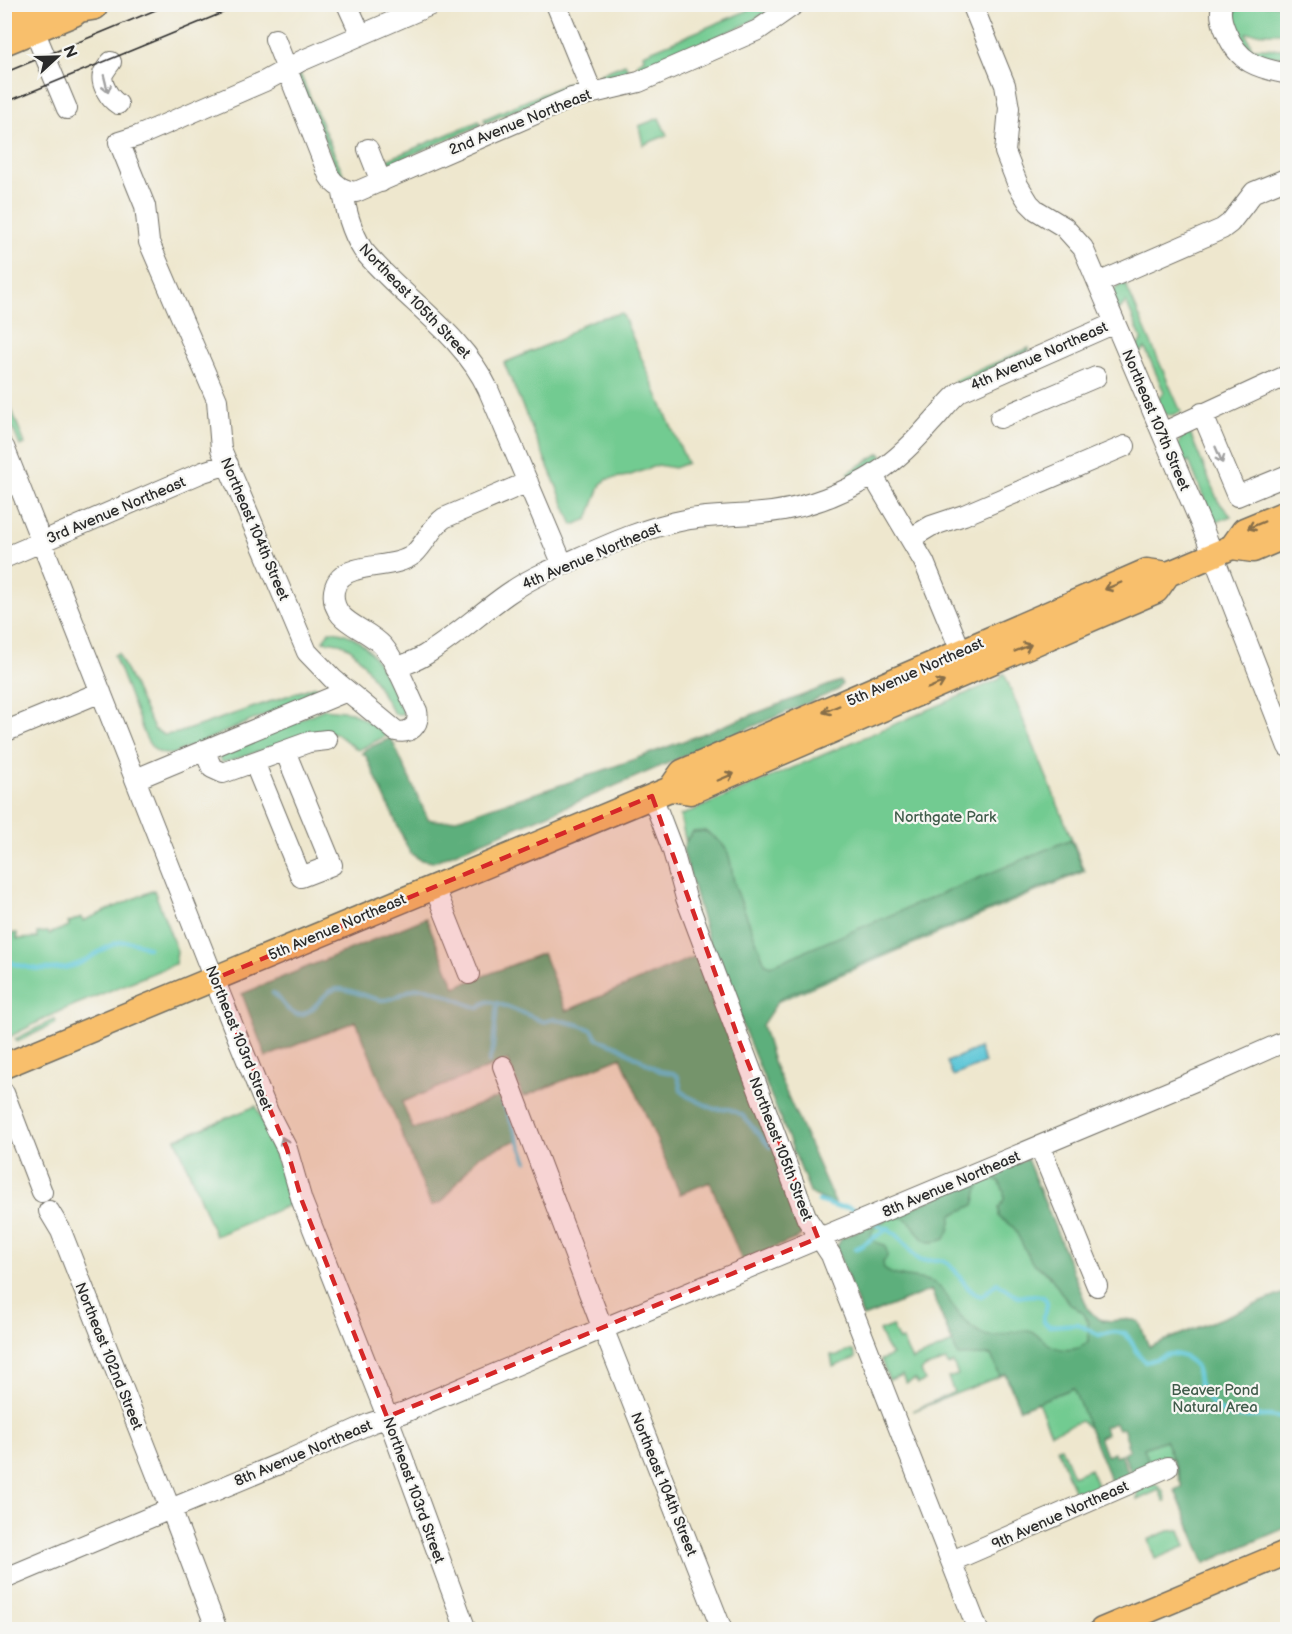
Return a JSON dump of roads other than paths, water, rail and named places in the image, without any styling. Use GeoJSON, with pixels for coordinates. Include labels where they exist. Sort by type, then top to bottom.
{"type":"FeatureCollection","features":[{"type":"Feature","properties":{"kind":"highway"},"geometry":{"type":"LineString","coordinates":[[4,16],[59,12],[95,5]]}},
{"type":"Feature","properties":{"kind":"main road"},"geometry":{"type":"LineString","coordinates":[[4,43],[95,5]]}},
{"type":"Feature","properties":{"kind":"main road","name":"5th Avenue Northeast"},"geometry":{"type":"LineString","coordinates":[[4,1066],[661,793],[682,772],[965,661],[1156,591],[1168,574],[1222,551],[1244,530],[1287,512]]}},
{"type":"Feature","properties":{"kind":"main road","name":"5th Avenue Northeast"},"geometry":{"type":"LineString","coordinates":[[1222,551],[1253,550],[1287,535]]}},
{"type":"Feature","properties":{"kind":"main road"},"geometry":{"type":"LineString","coordinates":[[1102,1629],[1287,1552]]}},
{"type":"Feature","properties":{"kind":"street"},"geometry":{"type":"LineString","coordinates":[[347,4],[361,35]]}},
{"type":"Feature","properties":{"kind":"street"},"geometry":{"type":"LineString","coordinates":[[287,70],[301,61],[433,4]]}},
{"type":"Feature","properties":{"kind":"street"},"geometry":{"type":"LineString","coordinates":[[555,4],[592,92]]}},
{"type":"Feature","properties":{"kind":"street","name":"2nd Avenue Northeast"},"geometry":{"type":"LineString","coordinates":[[342,188],[356,192],[572,98],[636,83],[758,30],[795,4]]}},
{"type":"Feature","properties":{"kind":"street","name":"Northeast 107th Street"},"geometry":{"type":"LineString","coordinates":[[972,4],[1005,85],[1009,108],[1005,152],[1018,185],[1036,210],[1064,227],[1079,242],[1162,433],[1222,551],[1287,747]]}},
{"type":"Feature","properties":{"kind":"street"},"geometry":{"type":"LineString","coordinates":[[1222,4],[1220,12],[1222,22],[1235,51],[1255,66],[1286,76]]}},
{"type":"Feature","properties":{"kind":"street"},"geometry":{"type":"LineString","coordinates":[[34,30],[67,109]]}},
{"type":"Feature","properties":{"kind":"street","name":"Northeast 105th Street"},"geometry":{"type":"LineString","coordinates":[[275,39],[329,176],[332,182],[342,188],[346,212],[357,240],[363,250],[460,347],[477,368],[563,566]]}},
{"type":"Feature","properties":{"kind":"street"},"geometry":{"type":"LineString","coordinates":[[111,62],[102,79],[109,96],[118,104]]}},
{"type":"Feature","properties":{"kind":"street","name":"Northeast 104th Street"},"geometry":{"type":"LineString","coordinates":[[287,70],[138,136],[119,142],[145,206],[149,242],[217,400],[221,449],[307,652],[347,691],[396,731],[406,732],[412,729],[417,722],[417,711],[396,668]]}},
{"type":"Feature","properties":{"kind":"street"},"geometry":{"type":"LineString","coordinates":[[368,149],[381,182]]}},
{"type":"Feature","properties":{"kind":"street"},"geometry":{"type":"LineString","coordinates":[[1098,283],[1222,229],[1230,223],[1254,192],[1287,178]]}},
{"type":"Feature","properties":{"kind":"street","name":"4th Avenue Northeast"},"geometry":{"type":"LineString","coordinates":[[396,668],[424,656],[464,628],[511,590],[666,524],[704,517],[763,513],[792,508],[816,501],[873,476],[913,444],[949,401],[961,391],[1115,323]]}},
{"type":"Feature","properties":{"kind":"street"},"geometry":{"type":"LineString","coordinates":[[1162,433],[1287,375]]}},
{"type":"Feature","properties":{"kind":"street"},"geometry":{"type":"LineString","coordinates":[[1000,418],[1096,377]]}},
{"type":"Feature","properties":{"kind":"street"},"geometry":{"type":"LineString","coordinates":[[1202,413],[1237,496],[1287,475]]}},
{"type":"Feature","properties":{"kind":"street"},"geometry":{"type":"LineString","coordinates":[[911,538],[931,526],[964,515],[1125,446]]}},
{"type":"Feature","properties":{"kind":"street","name":"Northeast 103rd Street"},"geometry":{"type":"LineString","coordinates":[[4,447],[214,979],[268,1112],[287,1149],[302,1201],[387,1417],[466,1629]]}},
{"type":"Feature","properties":{"kind":"street","name":"3rd Avenue Northeast"},"geometry":{"type":"LineString","coordinates":[[4,558],[203,472],[228,464]]}},
{"type":"Feature","properties":{"kind":"street"},"geometry":{"type":"LineString","coordinates":[[873,476],[924,562],[965,661]]}},
{"type":"Feature","properties":{"kind":"street"},"geometry":{"type":"LineString","coordinates":[[396,668],[389,655],[375,639],[340,616],[334,601],[337,582],[347,572],[407,559],[420,548],[444,518],[528,482]]}},
{"type":"Feature","properties":{"kind":"street"},"geometry":{"type":"LineString","coordinates":[[136,779],[347,691]]}},
{"type":"Feature","properties":{"kind":"street"},"geometry":{"type":"LineString","coordinates":[[4,732],[101,692]]}},
{"type":"Feature","properties":{"kind":"street"},"geometry":{"type":"LineString","coordinates":[[204,750],[212,768],[217,772],[230,772],[309,742],[327,740]]}},
{"type":"Feature","properties":{"kind":"street"},"geometry":{"type":"LineString","coordinates":[[254,762],[301,877],[332,865],[285,751]]}},
{"type":"Feature","properties":{"kind":"street","name":"Northeast 105th Street"},"geometry":{"type":"LineString","coordinates":[[661,793],[686,898],[807,1220],[831,1255],[978,1629]]}},
{"type":"Feature","properties":{"kind":"street"},"geometry":{"type":"LineString","coordinates":[[434,886],[469,974]]}},
{"type":"Feature","properties":{"kind":"street","name":"8th Avenue Northeast"},"geometry":{"type":"LineString","coordinates":[[4,1579],[387,1417],[1040,1147],[1287,1040]]}},
{"type":"Feature","properties":{"kind":"street","name":"Northeast 104th Street"},"geometry":{"type":"LineString","coordinates":[[503,1066],[603,1329],[722,1629]]}},
{"type":"Feature","properties":{"kind":"street"},"geometry":{"type":"LineString","coordinates":[[4,1093],[42,1192]]}},
{"type":"Feature","properties":{"kind":"street"},"geometry":{"type":"LineString","coordinates":[[1040,1147],[1097,1286]]}},
{"type":"Feature","properties":{"kind":"street","name":"Northeast 102nd Street"},"geometry":{"type":"LineString","coordinates":[[49,1211],[60,1231],[217,1629]]}},
{"type":"Feature","properties":{"kind":"street","name":"9th Avenue Northeast"},"geometry":{"type":"LineString","coordinates":[[952,1561],[1168,1467]]}},
{"type":"Feature","properties":{"kind":"water"},"geometry":{"type":"Polygon","coordinates":[[[979,1048],[985,1063],[953,1076],[947,1062],[979,1048]]]}},
{"type":"Feature","properties":{"kind":"waterway"},"geometry":{"type":"LineString","coordinates":[[4,961],[35,969],[64,968],[76,965],[114,944],[135,943],[148,948]]}},
{"type":"Feature","properties":{"kind":"waterway"},"geometry":{"type":"LineString","coordinates":[[273,993],[289,1011],[302,1014],[308,1012],[327,994],[338,989],[383,1000],[413,989],[425,988],[479,1008],[486,1002],[491,1002],[543,1022],[554,1019],[580,1025],[592,1030],[598,1039],[617,1046],[660,1071],[673,1073],[678,1077],[681,1090],[687,1096],[714,1109],[729,1109],[742,1115],[770,1147]]}},
{"type":"Feature","properties":{"kind":"waterway"},"geometry":{"type":"LineString","coordinates":[[489,1062],[493,1048],[497,1003]]}},
{"type":"Feature","properties":{"kind":"waterway"},"geometry":{"type":"LineString","coordinates":[[503,1103],[527,1161]]}},
{"type":"Feature","properties":{"kind":"waterway"},"geometry":{"type":"LineString","coordinates":[[779,1172],[786,1189]]}},
{"type":"Feature","properties":{"kind":"waterway"},"geometry":{"type":"LineString","coordinates":[[819,1201],[856,1210]]}},
{"type":"Feature","properties":{"kind":"waterway"},"geometry":{"type":"LineString","coordinates":[[877,1225],[891,1231],[901,1239],[919,1260],[940,1260],[949,1264],[974,1293],[981,1296],[997,1283],[1018,1297],[1041,1296],[1047,1302],[1043,1316],[1044,1322],[1049,1326],[1078,1324],[1099,1335],[1113,1332],[1125,1333],[1145,1362],[1171,1354],[1187,1358],[1195,1367],[1200,1385],[1207,1398],[1228,1415],[1235,1417],[1272,1416],[1288,1420]]}},
{"type":"Feature","properties":{"kind":"waterway"},"geometry":{"type":"LineString","coordinates":[[856,1249],[889,1228]]}},
{"type":"Feature","properties":{"kind":"tram line"},"geometry":{"type":"LineString","coordinates":[[4,73],[170,4]]}},
{"type":"Feature","properties":{"kind":"tram line"},"geometry":{"type":"LineString","coordinates":[[4,103],[244,4]]}},
{"type":"Feature","properties":{"kind":"park label","name":"Northgate Park"},"geometry":{"type":"Point","coordinates":[945,817]}},
{"type":"Feature","properties":{"kind":"park label","name":"Beaver Pond Natural Area"},"geometry":{"type":"Point","coordinates":[1215,1398]}}]}
